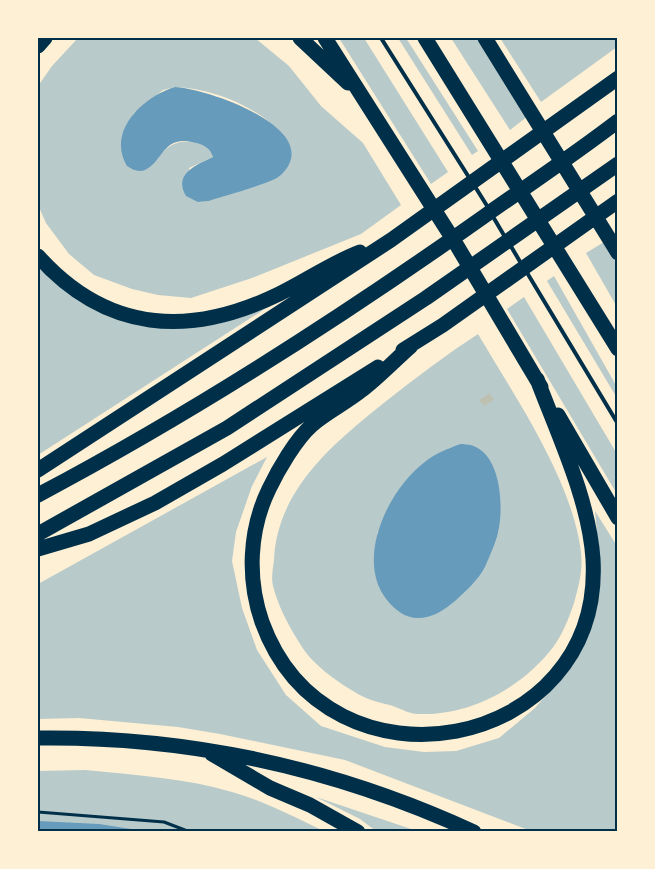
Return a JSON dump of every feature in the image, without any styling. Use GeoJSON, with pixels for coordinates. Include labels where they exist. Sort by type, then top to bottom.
{"type":"FeatureCollection","features":[{"type":"Feature","properties":{"kind":"highway"},"geometry":{"type":"LineString","coordinates":[[38,46],[45,38]]}},
{"type":"Feature","properties":{"kind":"highway"},"geometry":{"type":"LineString","coordinates":[[300,38],[366,101]]}},
{"type":"Feature","properties":{"kind":"highway"},"geometry":{"type":"LineString","coordinates":[[325,38],[456,244],[618,518]]}},
{"type":"Feature","properties":{"kind":"highway"},"geometry":{"type":"LineString","coordinates":[[425,38],[618,349]]}},
{"type":"Feature","properties":{"kind":"highway"},"geometry":{"type":"LineString","coordinates":[[485,38],[618,253]]}},
{"type":"Feature","properties":{"kind":"highway"},"geometry":{"type":"LineString","coordinates":[[38,470],[391,240],[618,78]]}},
{"type":"Feature","properties":{"kind":"highway"},"geometry":{"type":"LineString","coordinates":[[38,495],[240,379],[409,270],[618,120]]}},
{"type":"Feature","properties":{"kind":"highway"},"geometry":{"type":"LineString","coordinates":[[38,534],[227,428],[426,298],[618,164]]}},
{"type":"Feature","properties":{"kind":"highway"},"geometry":{"type":"LineString","coordinates":[[38,549],[89,534],[156,503],[223,464],[443,326],[618,201]]}},
{"type":"Feature","properties":{"kind":"highway"},"geometry":{"type":"LineString","coordinates":[[38,256],[54,275],[76,292],[102,307],[130,317],[160,322],[196,320],[229,313],[277,295],[352,255],[391,240]]}},
{"type":"Feature","properties":{"kind":"highway"},"geometry":{"type":"LineString","coordinates":[[411,346],[363,389],[310,426],[269,488],[258,520],[252,558],[253,585],[257,609],[276,652],[289,672],[324,706],[349,719],[376,729],[412,735],[447,734],[496,719],[520,708],[552,678],[573,649],[585,620],[591,593],[593,560],[587,523],[571,470],[537,379]]}},
{"type":"Feature","properties":{"kind":"highway"},"geometry":{"type":"LineString","coordinates":[[38,738],[120,740],[203,750],[292,767],[343,781],[428,811],[474,832]]}},
{"type":"Feature","properties":{"kind":"highway"},"geometry":{"type":"LineString","coordinates":[[203,750],[270,788],[310,805],[358,832]]}},
{"type":"Feature","properties":{"kind":"lane"},"geometry":{"type":"LineString","coordinates":[[381,38],[434,119],[618,424]]}},
{"type":"Feature","properties":{"kind":"path"},"geometry":{"type":"LineString","coordinates":[[38,812],[164,822],[190,832]]}},
{"type":"Feature","properties":{"kind":"shaded area"},"geometry":{"type":"Polygon","coordinates":[[[78,38],[255,38],[289,66],[321,106],[363,143],[401,205],[361,234],[252,278],[191,298],[158,295],[132,289],[94,275],[69,254],[46,223],[38,205],[38,86],[52,66],[78,38]],[[175,87],[163,90],[133,114],[147,169],[162,152],[174,144],[188,141],[206,147],[213,157],[189,168],[198,202],[209,201],[280,176],[290,160],[290,152],[267,120],[235,101],[187,88],[175,87]]]}},
{"type":"Feature","properties":{"kind":"shaded area"},"geometry":{"type":"Polygon","coordinates":[[[339,38],[364,38],[448,172],[431,184],[339,38]]]}},
{"type":"Feature","properties":{"kind":"shaded area"},"geometry":{"type":"Polygon","coordinates":[[[398,38],[406,38],[478,151],[472,155],[398,38]]]}},
{"type":"Feature","properties":{"kind":"shaded area"},"geometry":{"type":"Polygon","coordinates":[[[451,38],[480,38],[528,116],[510,130],[451,38]]]}},
{"type":"Feature","properties":{"kind":"shaded area"},"geometry":{"type":"Polygon","coordinates":[[[500,38],[617,38],[617,47],[541,102],[500,38]]]}},
{"type":"Feature","properties":{"kind":"shaded area"},"geometry":{"type":"Polygon","coordinates":[[[604,242],[617,264],[617,307],[586,253],[604,242]]]}},
{"type":"Feature","properties":{"kind":"shaded area"},"geometry":{"type":"Polygon","coordinates":[[[38,265],[155,327],[274,303],[38,455],[38,265]]]}},
{"type":"Feature","properties":{"kind":"shaded area"},"geometry":{"type":"Polygon","coordinates":[[[554,276],[617,387],[617,398],[547,281],[554,276]]]}},
{"type":"Feature","properties":{"kind":"shaded area"},"geometry":{"type":"Polygon","coordinates":[[[524,297],[617,454],[617,494],[507,309],[524,297]]]}},
{"type":"Feature","properties":{"kind":"shaded area"},"geometry":{"type":"Polygon","coordinates":[[[478,334],[540,439],[566,496],[576,524],[581,552],[581,571],[574,603],[560,636],[541,661],[527,674],[494,696],[476,704],[457,710],[415,714],[362,696],[335,679],[313,661],[293,633],[278,603],[272,583],[272,573],[278,535],[285,511],[297,490],[312,470],[328,451],[366,418],[419,375],[478,334]],[[460,444],[445,450],[419,468],[391,505],[377,534],[484,569],[495,544],[499,528],[496,484],[491,464],[486,456],[480,449],[471,445],[460,444]]]}},
{"type":"Feature","properties":{"kind":"shaded area"},"geometry":{"type":"Polygon","coordinates":[[[267,457],[252,486],[236,532],[232,561],[242,608],[257,650],[286,695],[321,726],[385,747],[424,752],[456,751],[499,738],[535,708],[568,670],[595,610],[599,554],[595,511],[617,546],[617,831],[531,831],[345,760],[220,734],[178,727],[79,718],[38,719],[38,584],[267,457]]]}},
{"type":"Feature","properties":{"kind":"shaded area"},"geometry":{"type":"Polygon","coordinates":[[[85,770],[159,778],[214,787],[256,800],[324,831],[38,831],[38,771],[85,770]]]}},
{"type":"Feature","properties":{"kind":"shaded area"},"geometry":{"type":"Polygon","coordinates":[[[316,797],[417,831],[376,831],[360,819],[316,797]]]}},
{"type":"Feature","properties":{"kind":"water"},"geometry":{"type":"Polygon","coordinates":[[[175,87],[190,89],[234,103],[257,114],[276,127],[288,142],[291,158],[281,175],[268,182],[247,189],[209,201],[198,202],[186,196],[182,182],[188,171],[213,157],[204,146],[185,141],[177,142],[170,145],[145,170],[138,171],[127,166],[122,153],[121,140],[125,128],[132,117],[151,98],[175,87]]]}},
{"type":"Feature","properties":{"kind":"water"},"geometry":{"type":"Polygon","coordinates":[[[460,444],[473,446],[483,452],[491,462],[496,474],[500,502],[497,538],[482,572],[472,585],[455,601],[433,615],[423,618],[409,617],[390,604],[378,583],[374,565],[375,545],[380,525],[400,488],[412,473],[434,456],[460,444]]]}},
{"type":"Feature","properties":{"kind":"water"},"geometry":{"type":"Polygon","coordinates":[[[38,821],[99,824],[144,831],[38,829],[38,821]]]}},
{"type":"Feature","properties":{"kind":"building"},"geometry":{"type":"Polygon","coordinates":[[[490,393],[494,400],[484,406],[479,400],[490,393]]]}}]}
